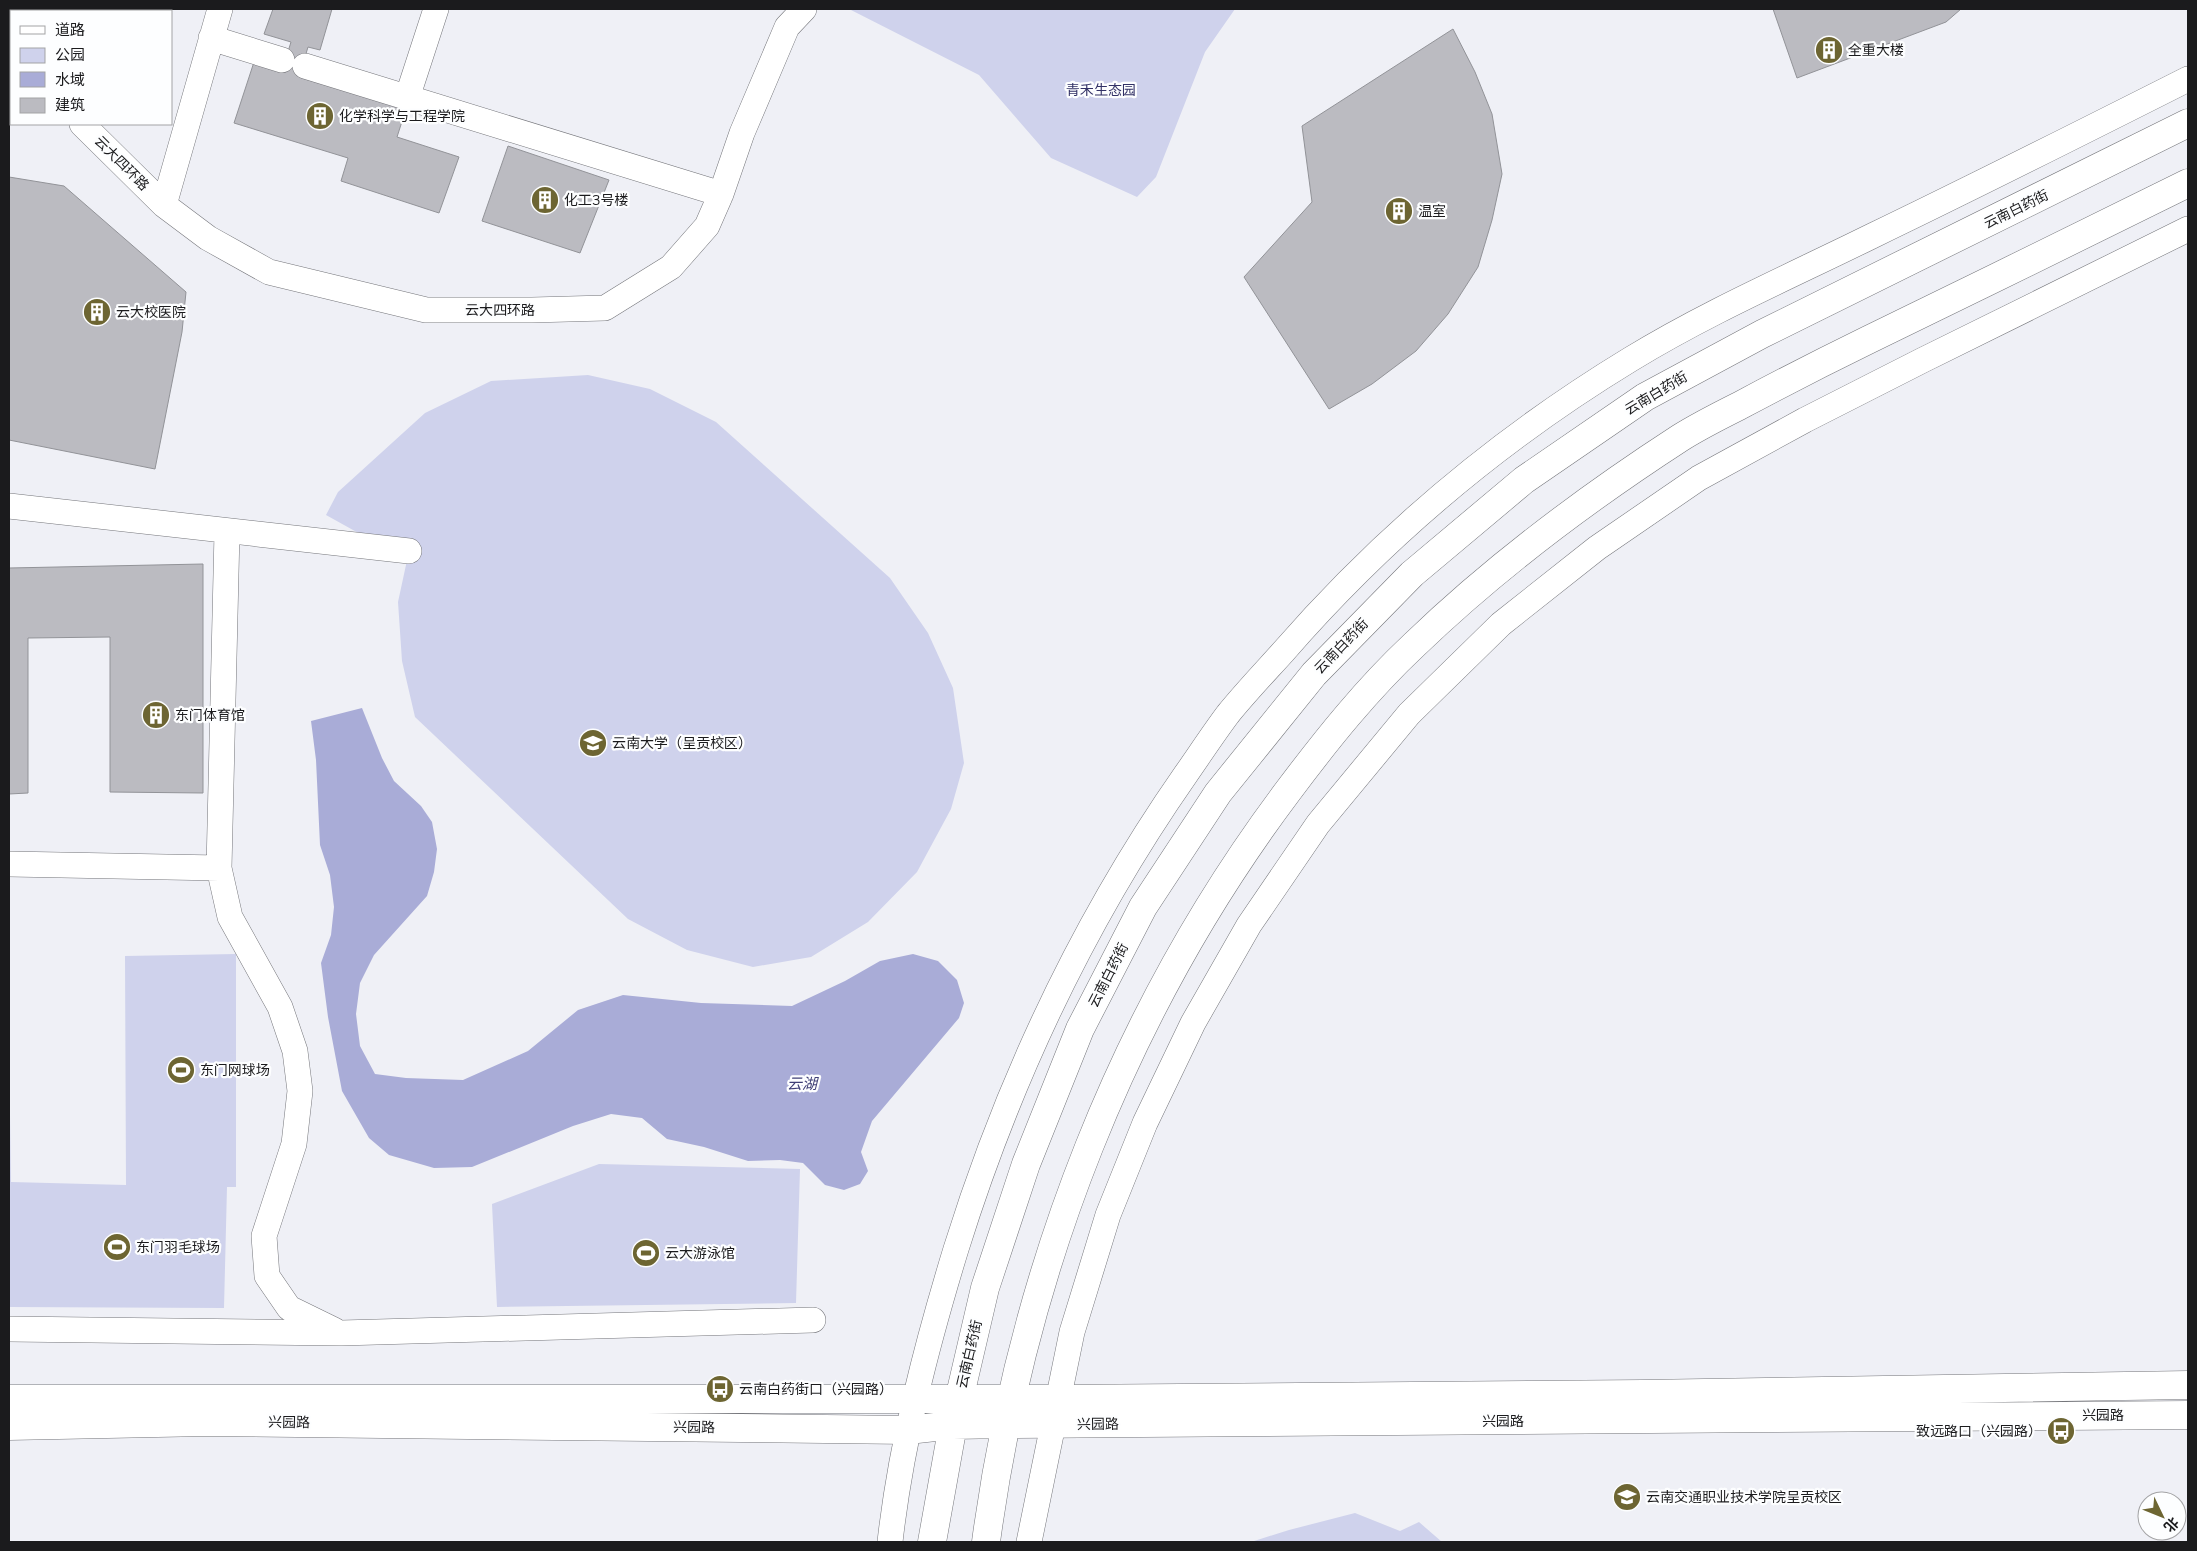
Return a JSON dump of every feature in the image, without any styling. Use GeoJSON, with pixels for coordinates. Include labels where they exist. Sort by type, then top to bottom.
{"type":"FeatureCollection","features":[{"type":"Feature","properties":{"kind":"main road","name":"云南白药街"},"geometry":{"type":"LineString","coordinates":[[932,1542],[956,1412],[985,1288],[1026,1164],[1080,1029],[1148,899],[1218,793],[1314,674],[1412,574],[1524,480],[1645,397],[1762,334],[2188,123]]}},
{"type":"Feature","properties":{"kind":"main road"},"geometry":{"type":"LineString","coordinates":[[986,1542],[1008,1411],[1034,1308],[1096,1124],[1147,1017],[1198,922],[1263,823],[1331,734],[1412,646],[1495,572],[1588,502],[1684,435],[1794,376],[2188,183]]}},
{"type":"Feature","properties":{"kind":"main road","name":"兴园路"},"geometry":{"type":"LineString","coordinates":[[1054,1412],[1652,1394],[2188,1384]]}},
{"type":"Feature","properties":{"kind":"main road","name":"兴园路"},"geometry":{"type":"LineString","coordinates":[[9,1399],[915,1399],[956,1412],[2188,1415]]}},
{"type":"Feature","properties":{"kind":"main road","name":"兴园路"},"geometry":{"type":"LineString","coordinates":[[9,1426],[206,1422],[908,1430],[956,1412]]}},
{"type":"Feature","properties":{"kind":"street"},"geometry":{"type":"LineString","coordinates":[[164,205],[220,9]]}},
{"type":"Feature","properties":{"kind":"street"},"geometry":{"type":"LineString","coordinates":[[407,98],[436,9]]}},
{"type":"Feature","properties":{"kind":"street","name":"云大四环路"},"geometry":{"type":"LineString","coordinates":[[83,125],[164,205],[208,238],[269,272],[426,310],[605,308],[671,267],[707,226],[721,194],[742,132],[787,27],[804,9]]}},
{"type":"Feature","properties":{"kind":"street"},"geometry":{"type":"LineString","coordinates":[[211,38],[721,194]]}},
{"type":"Feature","properties":{"kind":"street"},"geometry":{"type":"LineString","coordinates":[[890,1542],[908,1430],[941,1296],[978,1179],[1017,1078],[1072,960],[1148,829],[1229,713],[1322,607],[1424,508],[1528,428],[1631,359],[1740,299],[1868,238],[2188,79]]}},
{"type":"Feature","properties":{"kind":"street"},"geometry":{"type":"LineString","coordinates":[[1029,1542],[1054,1412],[1072,1332],[1108,1215],[1145,1123],[1193,1023],[1249,925],[1318,824],[1409,714],[1501,624],[1597,548],[1699,478],[1805,420],[2188,229]]}},
{"type":"Feature","properties":{"kind":"street"},"geometry":{"type":"LineString","coordinates":[[9,506],[409,551]]}},
{"type":"Feature","properties":{"kind":"street"},"geometry":{"type":"LineString","coordinates":[[227,532],[219,868],[230,917],[280,1007],[295,1051],[300,1091],[294,1144],[264,1236],[268,1276],[289,1308],[340,1333]]}},
{"type":"Feature","properties":{"kind":"street"},"geometry":{"type":"LineString","coordinates":[[9,864],[219,868]]}},
{"type":"Feature","properties":{"kind":"street"},"geometry":{"type":"LineString","coordinates":[[9,1329],[340,1333],[813,1320]]}},
{"type":"Feature","properties":{"kind":"green space","name":"青禾生态园"},"geometry":{"type":"Polygon","coordinates":[[[852,9],[1235,9],[1205,52],[1156,177],[1137,197],[1051,158],[979,75],[852,9]]]}},
{"type":"Feature","properties":{"kind":"green space"},"geometry":{"type":"Polygon","coordinates":[[[588,375],[650,389],[716,422],[890,578],[928,633],[953,688],[964,763],[951,809],[917,872],[868,922],[811,957],[753,967],[687,950],[628,919],[415,717],[402,661],[398,602],[409,551],[362,535],[326,515],[338,492],[425,413],[491,381],[588,375]]]}},
{"type":"Feature","properties":{"kind":"green space"},"geometry":{"type":"Polygon","coordinates":[[[236,954],[236,1187],[227,1187],[224,1308],[9,1307],[9,1048],[11,1182],[126,1185],[125,956],[236,954]]]}},
{"type":"Feature","properties":{"kind":"green space","name":"云大游泳馆"},"geometry":{"type":"Polygon","coordinates":[[[599,1164],[800,1169],[796,1303],[497,1307],[492,1204],[599,1164]]]}},
{"type":"Feature","properties":{"kind":"green space"},"geometry":{"type":"Polygon","coordinates":[[[1355,1513],[1400,1531],[1419,1522],[1442,1542],[1251,1542],[1289,1530],[1355,1513]]]}},
{"type":"Feature","properties":{"kind":"water","name":"云湖"},"geometry":{"type":"Polygon","coordinates":[[[362,708],[382,758],[394,781],[421,806],[432,822],[437,849],[434,872],[427,896],[374,955],[360,983],[356,1014],[360,1046],[375,1074],[406,1078],[463,1080],[528,1051],[578,1010],[623,995],[701,1003],[792,1006],[845,981],[880,961],[913,954],[938,961],[957,980],[964,1003],[959,1018],[872,1121],[861,1152],[868,1171],[860,1184],[844,1190],[825,1185],[803,1163],[780,1160],[748,1161],[704,1147],[667,1139],[642,1118],[611,1114],[573,1126],[472,1167],[434,1168],[389,1155],[369,1138],[342,1091],[328,1017],[321,963],[331,935],[334,907],[330,875],[320,845],[316,760],[311,721],[362,708]]]}},
{"type":"Feature","properties":{"kind":"building","name":"化学科学与工程学院"},"geometry":{"type":"Polygon","coordinates":[[[273,9],[332,9],[320,50],[308,47],[299,77],[406,109],[397,137],[459,157],[439,213],[341,181],[348,158],[234,123],[254,62],[282,71],[291,42],[264,34],[273,9]]]}},
{"type":"Feature","properties":{"kind":"building","name":"全重大楼"},"geometry":{"type":"Polygon","coordinates":[[[1773,9],[1961,9],[1946,22],[1797,78],[1773,9]]]}},
{"type":"Feature","properties":{"kind":"building","name":"温室"},"geometry":{"type":"Polygon","coordinates":[[[1453,29],[1475,72],[1492,114],[1502,174],[1492,220],[1478,267],[1448,314],[1416,351],[1372,384],[1329,409],[1244,277],[1312,202],[1302,126],[1453,29]]]}},
{"type":"Feature","properties":{"kind":"building","name":"化工3号楼"},"geometry":{"type":"Polygon","coordinates":[[[508,146],[609,180],[580,253],[482,221],[508,146]]]}},
{"type":"Feature","properties":{"kind":"building","name":"云大校医院"},"geometry":{"type":"Polygon","coordinates":[[[9,177],[64,186],[186,292],[182,332],[155,469],[9,440],[9,177]]]}},
{"type":"Feature","properties":{"kind":"building","name":"东门体育馆"},"geometry":{"type":"Polygon","coordinates":[[[203,564],[203,793],[110,792],[110,637],[28,638],[28,793],[9,794],[9,568],[203,564]]]}},
{"type":"Feature","properties":{"kind":"place","name":"全重大楼"},"geometry":{"type":"Point","coordinates":[1829,50]}},
{"type":"Feature","properties":{"kind":"place","name":"化学科学与工程学院"},"geometry":{"type":"Point","coordinates":[320,116]}},
{"type":"Feature","properties":{"kind":"place","name":"化工3号楼"},"geometry":{"type":"Point","coordinates":[545,200]}},
{"type":"Feature","properties":{"kind":"place","name":"温室"},"geometry":{"type":"Point","coordinates":[1399,211]}},
{"type":"Feature","properties":{"kind":"place","name":"云大校医院"},"geometry":{"type":"Point","coordinates":[97,312]}},
{"type":"Feature","properties":{"kind":"place","name":"东门体育馆"},"geometry":{"type":"Point","coordinates":[156,715]}},
{"type":"Feature","properties":{"kind":"place","name":"云南大学（呈贡校区）"},"geometry":{"type":"Point","coordinates":[593,743]}},
{"type":"Feature","properties":{"kind":"place","name":"东门网球场"},"geometry":{"type":"Point","coordinates":[181,1070]}},
{"type":"Feature","properties":{"kind":"place","name":"东门羽毛球场"},"geometry":{"type":"Point","coordinates":[117,1247]}},
{"type":"Feature","properties":{"kind":"place","name":"云大游泳馆"},"geometry":{"type":"Point","coordinates":[646,1253]}},
{"type":"Feature","properties":{"kind":"place","name":"云南白药街口（兴园路）"},"geometry":{"type":"Point","coordinates":[720,1389]}},
{"type":"Feature","properties":{"kind":"place","name":"致远路口（兴园路）"},"geometry":{"type":"Point","coordinates":[2061,1431]}},
{"type":"Feature","properties":{"kind":"place","name":"云南交通职业技术学院呈贡校区"},"geometry":{"type":"Point","coordinates":[1627,1497]}}]}
